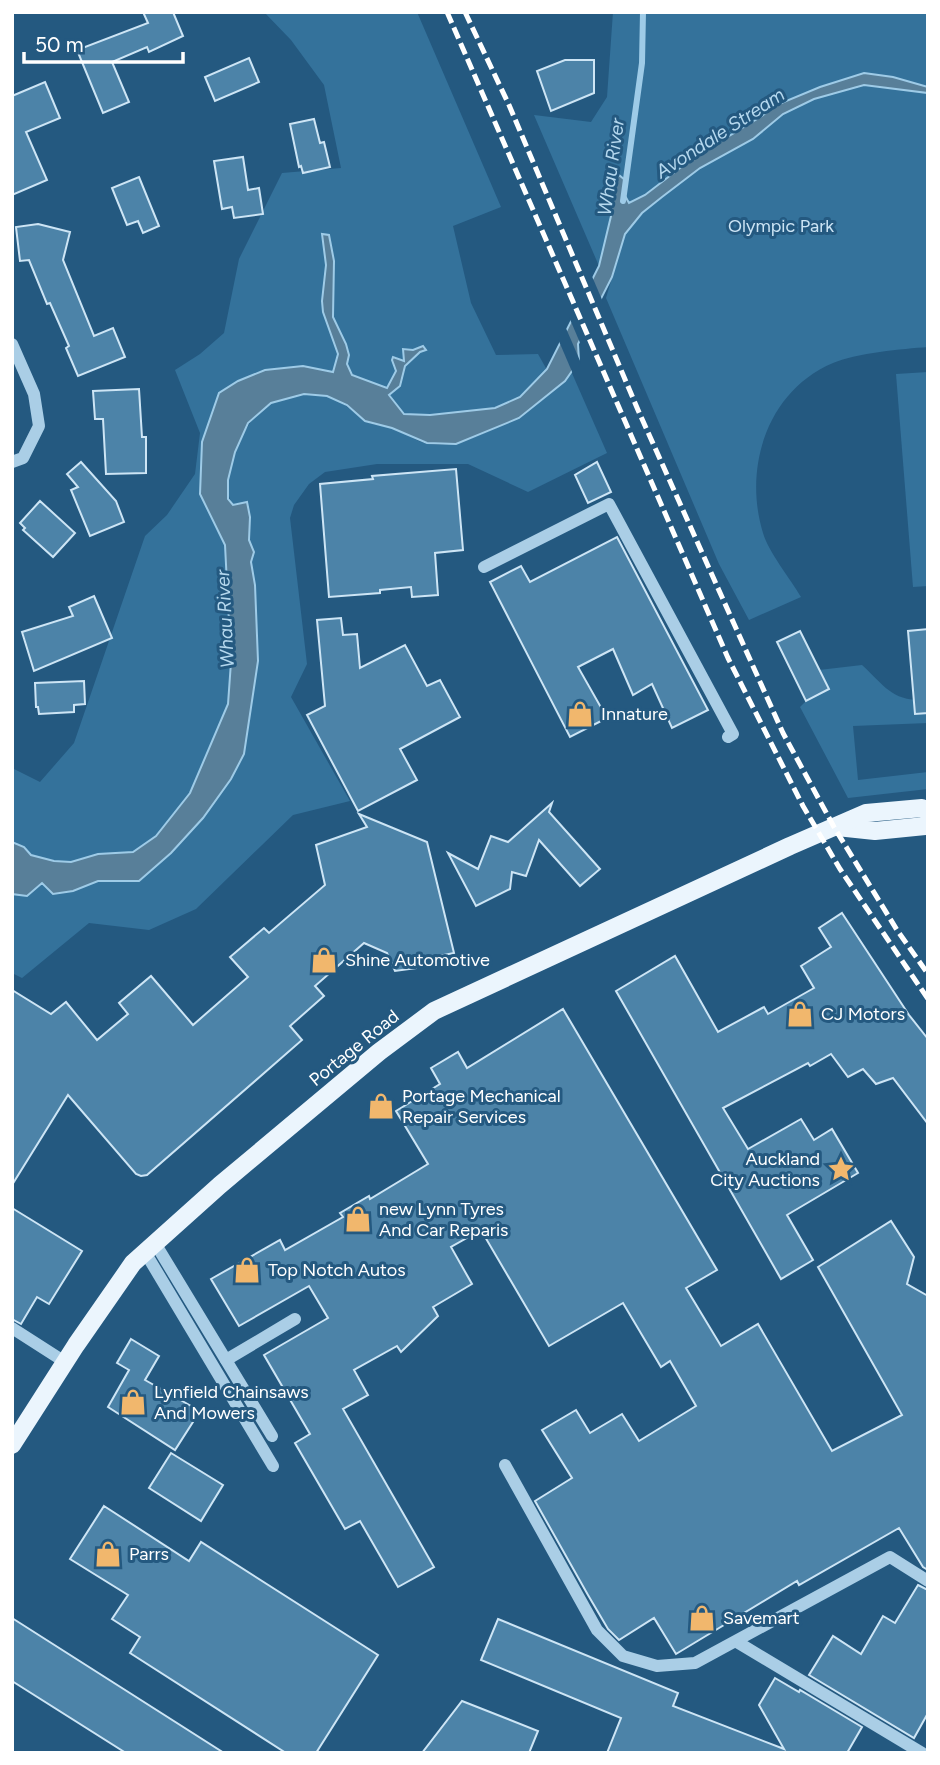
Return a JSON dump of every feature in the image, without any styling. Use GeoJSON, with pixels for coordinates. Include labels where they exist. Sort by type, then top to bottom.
{"type":"FeatureCollection","features":[{"type":"Feature","properties":{"kind":"main road","name":"Portage Road"},"geometry":{"type":"LineString","coordinates":[[12,1445],[123,1276],[150,1248],[220,1185],[379,1052],[434,1011],[866,813],[922,808],[928,812]]}},
{"type":"Feature","properties":{"kind":"main road"},"geometry":{"type":"LineString","coordinates":[[834,827],[874,831],[928,824]]}},
{"type":"Feature","properties":{"kind":"street"},"geometry":{"type":"LineString","coordinates":[[12,344],[34,394],[39,426],[23,458],[12,462]]}},
{"type":"Feature","properties":{"kind":"street"},"geometry":{"type":"LineString","coordinates":[[484,567],[609,504],[733,734],[728,737]]}},
{"type":"Feature","properties":{"kind":"street"},"geometry":{"type":"LineString","coordinates":[[150,1248],[226,1360],[272,1436]]}},
{"type":"Feature","properties":{"kind":"street"},"geometry":{"type":"LineString","coordinates":[[150,1248],[273,1466]]}},
{"type":"Feature","properties":{"kind":"street"},"geometry":{"type":"LineString","coordinates":[[226,1360],[295,1319]]}},
{"type":"Feature","properties":{"kind":"street"},"geometry":{"type":"LineString","coordinates":[[12,1328],[65,1362]]}},
{"type":"Feature","properties":{"kind":"street"},"geometry":{"type":"LineString","coordinates":[[505,1465],[597,1630],[623,1656],[657,1666],[695,1663],[890,1557],[928,1581]]}},
{"type":"Feature","properties":{"kind":"street"},"geometry":{"type":"LineString","coordinates":[[737,1642],[922,1753]]}},
{"type":"Feature","properties":{"kind":"green space"},"geometry":{"type":"Polygon","coordinates":[[[264,12],[417,12],[501,207],[453,226],[471,303],[496,355],[538,354],[547,370],[523,394],[508,403],[479,411],[404,414],[388,395],[400,386],[405,366],[426,350],[403,355],[405,361],[392,360],[396,371],[387,388],[349,372],[346,344],[333,317],[334,261],[329,235],[323,234],[326,265],[323,312],[338,354],[333,373],[303,366],[265,370],[200,495],[225,545],[231,662],[228,704],[190,793],[156,836],[133,852],[98,854],[71,862],[31,855],[24,847],[12,842],[12,768],[40,782],[74,743],[145,536],[167,515],[195,474],[200,433],[175,370],[200,354],[224,333],[239,259],[282,173],[341,168],[324,85],[291,40],[264,12]]]}},
{"type":"Feature","properties":{"kind":"green space","name":"Olympic Park"},"geometry":{"type":"Polygon","coordinates":[[[613,12],[928,12],[928,347],[867,354],[833,363],[810,376],[791,392],[777,412],[766,434],[759,458],[756,483],[758,508],[766,540],[801,597],[749,620],[719,564],[606,298],[625,234],[631,226],[635,200],[629,203],[623,192],[625,180],[614,171],[611,216],[599,266],[534,115],[591,122],[607,97],[613,12]]]}},
{"type":"Feature","properties":{"kind":"green space"},"geometry":{"type":"Polygon","coordinates":[[[571,371],[607,453],[528,492],[468,464],[377,464],[325,472],[309,484],[294,505],[290,518],[307,664],[291,697],[350,801],[293,815],[196,909],[149,930],[89,923],[22,978],[12,973],[12,894],[42,883],[73,891],[98,881],[139,881],[154,867],[244,754],[258,661],[255,585],[251,562],[254,552],[249,540],[250,517],[247,502],[233,505],[228,483],[240,440],[262,409],[284,398],[317,395],[339,401],[371,423],[394,429],[425,443],[449,444],[477,436],[512,420],[551,393],[571,371]]]}},
{"type":"Feature","properties":{"kind":"green space"},"geometry":{"type":"Polygon","coordinates":[[[928,372],[928,586],[913,587],[896,374],[928,372]]]}},
{"type":"Feature","properties":{"kind":"green space"},"geometry":{"type":"Polygon","coordinates":[[[862,665],[890,692],[906,698],[928,700],[928,723],[853,726],[858,780],[928,772],[928,789],[848,798],[800,707],[829,689],[819,670],[862,665]]]}},
{"type":"Feature","properties":{"kind":"shaded area"},"geometry":{"type":"Polygon","coordinates":[[[864,73],[893,77],[928,87],[928,93],[864,85],[814,99],[783,114],[753,139],[700,168],[662,197],[642,213],[625,234],[612,277],[578,344],[579,361],[565,381],[519,418],[456,444],[427,443],[392,428],[365,421],[347,405],[327,396],[304,394],[271,403],[248,423],[235,452],[228,480],[228,499],[233,505],[247,502],[250,517],[249,540],[254,552],[251,562],[255,585],[258,661],[244,754],[231,779],[203,818],[171,853],[139,881],[98,881],[73,891],[53,894],[42,883],[27,896],[12,894],[12,842],[24,847],[31,855],[54,861],[71,862],[98,854],[133,852],[156,836],[190,793],[228,704],[231,662],[225,545],[200,494],[202,442],[219,393],[238,381],[265,370],[303,366],[333,372],[338,354],[323,312],[326,265],[322,234],[329,235],[334,261],[333,317],[346,344],[349,355],[347,364],[352,375],[387,388],[396,371],[393,357],[404,361],[403,349],[413,350],[423,346],[426,350],[405,366],[400,386],[389,395],[404,414],[430,415],[495,408],[520,397],[547,369],[599,266],[611,216],[614,171],[625,180],[623,192],[629,203],[645,195],[693,158],[774,106],[864,73]]]}},
{"type":"Feature","properties":{"kind":"pier"},"geometry":{"type":"Polygon","coordinates":[[[591,274],[603,302],[581,345],[569,317],[591,274]]]}},
{"type":"Feature","properties":{"kind":"pier"},"geometry":{"type":"Polygon","coordinates":[[[565,326],[581,363],[573,374],[558,339],[565,326]]]}},
{"type":"Feature","properties":{"kind":"building"},"geometry":{"type":"Polygon","coordinates":[[[143,12],[173,12],[183,36],[149,52],[147,47],[112,62],[129,102],[103,113],[77,50],[148,23],[143,12]]]}},
{"type":"Feature","properties":{"kind":"building"},"geometry":{"type":"Polygon","coordinates":[[[249,58],[259,82],[215,101],[205,77],[249,58]]]}},
{"type":"Feature","properties":{"kind":"building"},"geometry":{"type":"Polygon","coordinates":[[[565,60],[594,60],[594,93],[551,111],[537,71],[565,60]]]}},
{"type":"Feature","properties":{"kind":"building"},"geometry":{"type":"Polygon","coordinates":[[[45,82],[60,118],[26,132],[47,180],[12,195],[12,96],[45,82]]]}},
{"type":"Feature","properties":{"kind":"building"},"geometry":{"type":"Polygon","coordinates":[[[314,119],[320,143],[324,142],[330,167],[303,173],[301,166],[299,167],[290,124],[314,119]]]}},
{"type":"Feature","properties":{"kind":"building"},"geometry":{"type":"Polygon","coordinates":[[[243,157],[248,190],[259,188],[263,214],[234,218],[232,207],[222,209],[214,161],[243,157]]]}},
{"type":"Feature","properties":{"kind":"building"},"geometry":{"type":"Polygon","coordinates":[[[139,177],[159,226],[143,233],[138,221],[127,225],[112,188],[139,177]]]}},
{"type":"Feature","properties":{"kind":"building"},"geometry":{"type":"Polygon","coordinates":[[[38,224],[70,232],[63,260],[94,336],[113,328],[125,357],[78,376],[66,348],[69,346],[50,303],[47,304],[29,260],[20,261],[16,227],[38,224]]]}},
{"type":"Feature","properties":{"kind":"building"},"geometry":{"type":"Polygon","coordinates":[[[139,389],[142,437],[146,437],[146,473],[106,474],[103,419],[95,419],[93,391],[139,389]]]}},
{"type":"Feature","properties":{"kind":"building"},"geometry":{"type":"Polygon","coordinates":[[[81,462],[116,501],[124,522],[90,536],[71,490],[78,487],[67,474],[81,462]]]}},
{"type":"Feature","properties":{"kind":"building"},"geometry":{"type":"Polygon","coordinates":[[[597,462],[611,492],[588,503],[575,475],[597,462]]]}},
{"type":"Feature","properties":{"kind":"building"},"geometry":{"type":"Polygon","coordinates":[[[456,469],[463,550],[435,553],[438,595],[412,597],[411,587],[380,590],[380,593],[329,597],[320,484],[373,479],[372,476],[456,469]]]}},
{"type":"Feature","properties":{"kind":"building"},"geometry":{"type":"Polygon","coordinates":[[[40,501],[75,533],[53,557],[23,530],[25,528],[20,523],[40,501]]]}},
{"type":"Feature","properties":{"kind":"building"},"geometry":{"type":"Polygon","coordinates":[[[617,537],[708,710],[672,728],[652,684],[633,695],[613,649],[578,667],[607,718],[570,737],[490,582],[521,566],[530,582],[617,537]]]}},
{"type":"Feature","properties":{"kind":"building"},"geometry":{"type":"Polygon","coordinates":[[[94,596],[112,638],[34,671],[22,632],[73,616],[69,607],[94,596]]]}},
{"type":"Feature","properties":{"kind":"building"},"geometry":{"type":"Polygon","coordinates":[[[341,618],[343,635],[357,634],[360,668],[405,645],[427,686],[440,680],[460,717],[400,749],[417,780],[358,811],[307,715],[325,706],[317,620],[341,618]]]}},
{"type":"Feature","properties":{"kind":"building"},"geometry":{"type":"Polygon","coordinates":[[[928,629],[928,713],[915,714],[908,631],[928,629]]]}},
{"type":"Feature","properties":{"kind":"building"},"geometry":{"type":"Polygon","coordinates":[[[800,631],[829,689],[806,701],[777,642],[800,631]]]}},
{"type":"Feature","properties":{"kind":"building"},"geometry":{"type":"Polygon","coordinates":[[[84,681],[85,704],[74,705],[74,712],[39,714],[35,683],[84,681]]]}},
{"type":"Feature","properties":{"kind":"building"},"geometry":{"type":"Polygon","coordinates":[[[552,803],[549,812],[600,869],[580,886],[539,840],[526,876],[512,872],[510,889],[476,906],[448,853],[478,869],[491,836],[508,842],[552,803]]]}},
{"type":"Feature","properties":{"kind":"building"},"geometry":{"type":"Polygon","coordinates":[[[359,814],[427,842],[454,953],[418,960],[416,968],[395,971],[387,953],[364,943],[315,986],[324,996],[290,1026],[302,1040],[147,1175],[136,1174],[68,1095],[12,1185],[12,990],[51,1014],[66,1002],[97,1040],[128,1014],[119,1003],[151,976],[193,1025],[248,977],[230,957],[264,928],[269,933],[325,885],[316,845],[367,827],[359,814]]]}},
{"type":"Feature","properties":{"kind":"building"},"geometry":{"type":"Polygon","coordinates":[[[842,913],[909,1015],[928,1039],[928,1124],[893,1078],[876,1084],[863,1069],[848,1077],[831,1054],[810,1066],[808,1063],[723,1108],[748,1149],[801,1119],[814,1140],[832,1129],[858,1173],[787,1215],[813,1260],[781,1279],[616,991],[675,956],[718,1032],[764,1007],[768,1014],[814,988],[801,966],[831,947],[819,928],[842,913]]]}},
{"type":"Feature","properties":{"kind":"building"},"geometry":{"type":"Polygon","coordinates":[[[563,1009],[717,1270],[686,1288],[721,1346],[758,1324],[832,1451],[902,1415],[818,1267],[891,1221],[914,1257],[907,1284],[928,1296],[928,1570],[923,1567],[899,1528],[799,1585],[797,1581],[676,1654],[654,1618],[619,1640],[608,1629],[535,1501],[572,1478],[542,1430],[576,1410],[590,1433],[622,1414],[639,1441],[696,1406],[670,1361],[661,1367],[623,1303],[549,1346],[481,1230],[451,1247],[472,1284],[433,1307],[438,1316],[401,1352],[397,1346],[354,1370],[368,1395],[343,1409],[434,1567],[398,1587],[360,1521],[345,1529],[295,1443],[310,1434],[264,1355],[328,1318],[309,1286],[239,1326],[211,1279],[280,1240],[285,1250],[343,1217],[340,1213],[369,1196],[370,1199],[428,1164],[396,1111],[440,1084],[431,1068],[458,1052],[467,1068],[563,1009]]]}},
{"type":"Feature","properties":{"kind":"building"},"geometry":{"type":"Polygon","coordinates":[[[12,1208],[82,1251],[49,1304],[37,1297],[21,1324],[12,1319],[12,1208]]]}},
{"type":"Feature","properties":{"kind":"building"},"geometry":{"type":"Polygon","coordinates":[[[131,1339],[159,1356],[145,1380],[200,1411],[175,1450],[108,1407],[129,1370],[117,1363],[131,1339]]]}},
{"type":"Feature","properties":{"kind":"building"},"geometry":{"type":"Polygon","coordinates":[[[171,1453],[223,1485],[201,1521],[149,1488],[171,1453]]]}},
{"type":"Feature","properties":{"kind":"building"},"geometry":{"type":"Polygon","coordinates":[[[104,1506],[189,1561],[201,1542],[378,1655],[316,1753],[286,1753],[130,1653],[140,1637],[112,1619],[128,1595],[70,1559],[104,1506]]]}},
{"type":"Feature","properties":{"kind":"building"},"geometry":{"type":"Polygon","coordinates":[[[918,1585],[928,1590],[928,1713],[914,1738],[809,1675],[833,1636],[861,1654],[883,1616],[895,1623],[918,1585]]]}},
{"type":"Feature","properties":{"kind":"building"},"geometry":{"type":"Polygon","coordinates":[[[12,1618],[224,1753],[126,1753],[12,1681],[12,1618]]]}},
{"type":"Feature","properties":{"kind":"building"},"geometry":{"type":"Polygon","coordinates":[[[498,1619],[678,1693],[673,1706],[784,1749],[759,1705],[775,1678],[862,1727],[847,1753],[607,1753],[621,1718],[481,1660],[498,1619]]]}},
{"type":"Feature","properties":{"kind":"building"},"geometry":{"type":"Polygon","coordinates":[[[462,1701],[538,1731],[529,1753],[422,1753],[462,1701]]]}},
{"type":"Feature","properties":{"kind":"waterway","name":"Whau River"},"geometry":{"type":"LineString","coordinates":[[623,201],[642,63],[643,12]]}},
{"type":"Feature","properties":{"kind":"railway"},"geometry":{"type":"LineString","coordinates":[[447,12],[728,658],[803,806],[840,869],[928,999]]}},
{"type":"Feature","properties":{"kind":"railway"},"geometry":{"type":"LineString","coordinates":[[465,12],[509,105],[638,410],[783,733],[834,827],[897,930],[928,974]]}},
{"type":"Feature","properties":{"kind":"place","name":"Innature"},"geometry":{"type":"Point","coordinates":[580,714]}},
{"type":"Feature","properties":{"kind":"place","name":"Shine Automotive"},"geometry":{"type":"Point","coordinates":[324,960]}},
{"type":"Feature","properties":{"kind":"place","name":"CJ Motors"},"geometry":{"type":"Point","coordinates":[800,1014]}},
{"type":"Feature","properties":{"kind":"place","name":"Portage Mechanical Repair Services"},"geometry":{"type":"Point","coordinates":[381,1106]}},
{"type":"Feature","properties":{"kind":"place","name":"Auckland City Auctions"},"geometry":{"type":"Point","coordinates":[841,1169]}},
{"type":"Feature","properties":{"kind":"place","name":"new Lynn Tyres And Car Reparis"},"geometry":{"type":"Point","coordinates":[358,1219]}},
{"type":"Feature","properties":{"kind":"place","name":"Top Notch Autos"},"geometry":{"type":"Point","coordinates":[247,1270]}},
{"type":"Feature","properties":{"kind":"place","name":"Lynfield Chainsaws And Mowers"},"geometry":{"type":"Point","coordinates":[133,1402]}},
{"type":"Feature","properties":{"kind":"place","name":"Parrs"},"geometry":{"type":"Point","coordinates":[108,1554]}},
{"type":"Feature","properties":{"kind":"place","name":"Savemart"},"geometry":{"type":"Point","coordinates":[702,1618]}},
{"type":"Feature","properties":{"kind":"water label","name":"Avondale Stream"},"geometry":{"type":"Point","coordinates":[720,133]}}]}
